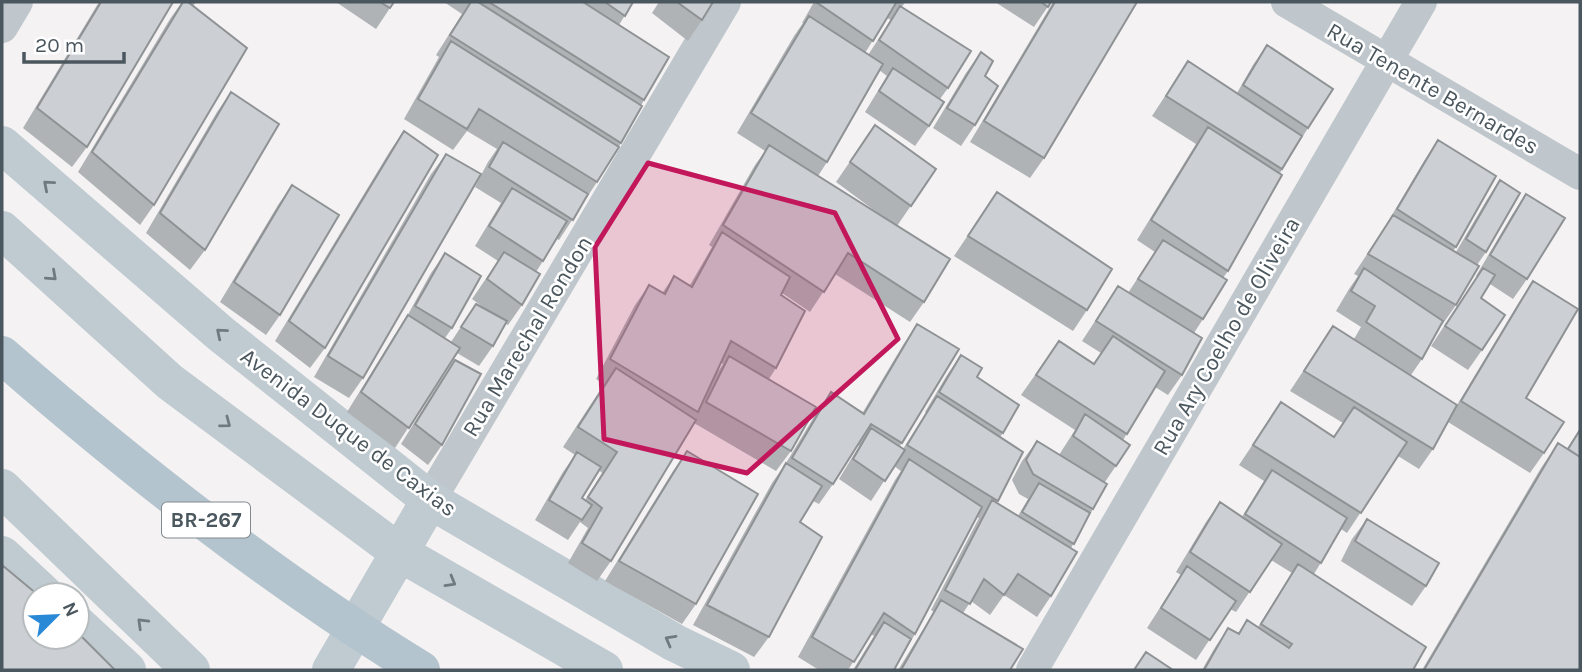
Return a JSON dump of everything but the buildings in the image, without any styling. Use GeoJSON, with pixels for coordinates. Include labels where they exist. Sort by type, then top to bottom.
{"type":"FeatureCollection","features":[{"type":"Feature","properties":{"kind":"main road","name":"BR-267"},"geometry":{"type":"LineString","coordinates":[[2,355],[111,450],[355,630],[421,670]]}},
{"type":"Feature","properties":{"kind":"street"},"geometry":{"type":"LineString","coordinates":[[2,27],[17,2]]}},
{"type":"Feature","properties":{"kind":"street","name":"Rua Marechal Rondon"},"geometry":{"type":"LineString","coordinates":[[331,670],[725,2]]}},
{"type":"Feature","properties":{"kind":"street","name":"Rua Tenente Bernardes"},"geometry":{"type":"LineString","coordinates":[[1287,2],[1580,174]]}},
{"type":"Feature","properties":{"kind":"street","name":"Rua Ary Coelho de Oliveira"},"geometry":{"type":"LineString","coordinates":[[1032,670],[1421,2]]}},
{"type":"Feature","properties":{"kind":"street","name":"Avenida Duque de Caxias"},"geometry":{"type":"LineString","coordinates":[[2,145],[221,334],[430,500],[675,643],[731,670]]}},
{"type":"Feature","properties":{"kind":"street"},"geometry":{"type":"LineString","coordinates":[[2,230],[170,382],[400,552],[604,670]]}},
{"type":"Feature","properties":{"kind":"street"},"geometry":{"type":"LineString","coordinates":[[2,488],[191,670]]}},
{"type":"Feature","properties":{"kind":"street"},"geometry":{"type":"LineString","coordinates":[[2,555],[30,581]]}},
{"type":"Feature","properties":{"kind":"street"},"geometry":{"type":"LineString","coordinates":[[91,637],[127,670]]}},
{"type":"Feature","properties":{"kind":"highlighted area"},"geometry":{"type":"Polygon","coordinates":[[[648,163],[835,213],[898,339],[747,473],[604,439],[595,247],[648,163]]]}}]}
